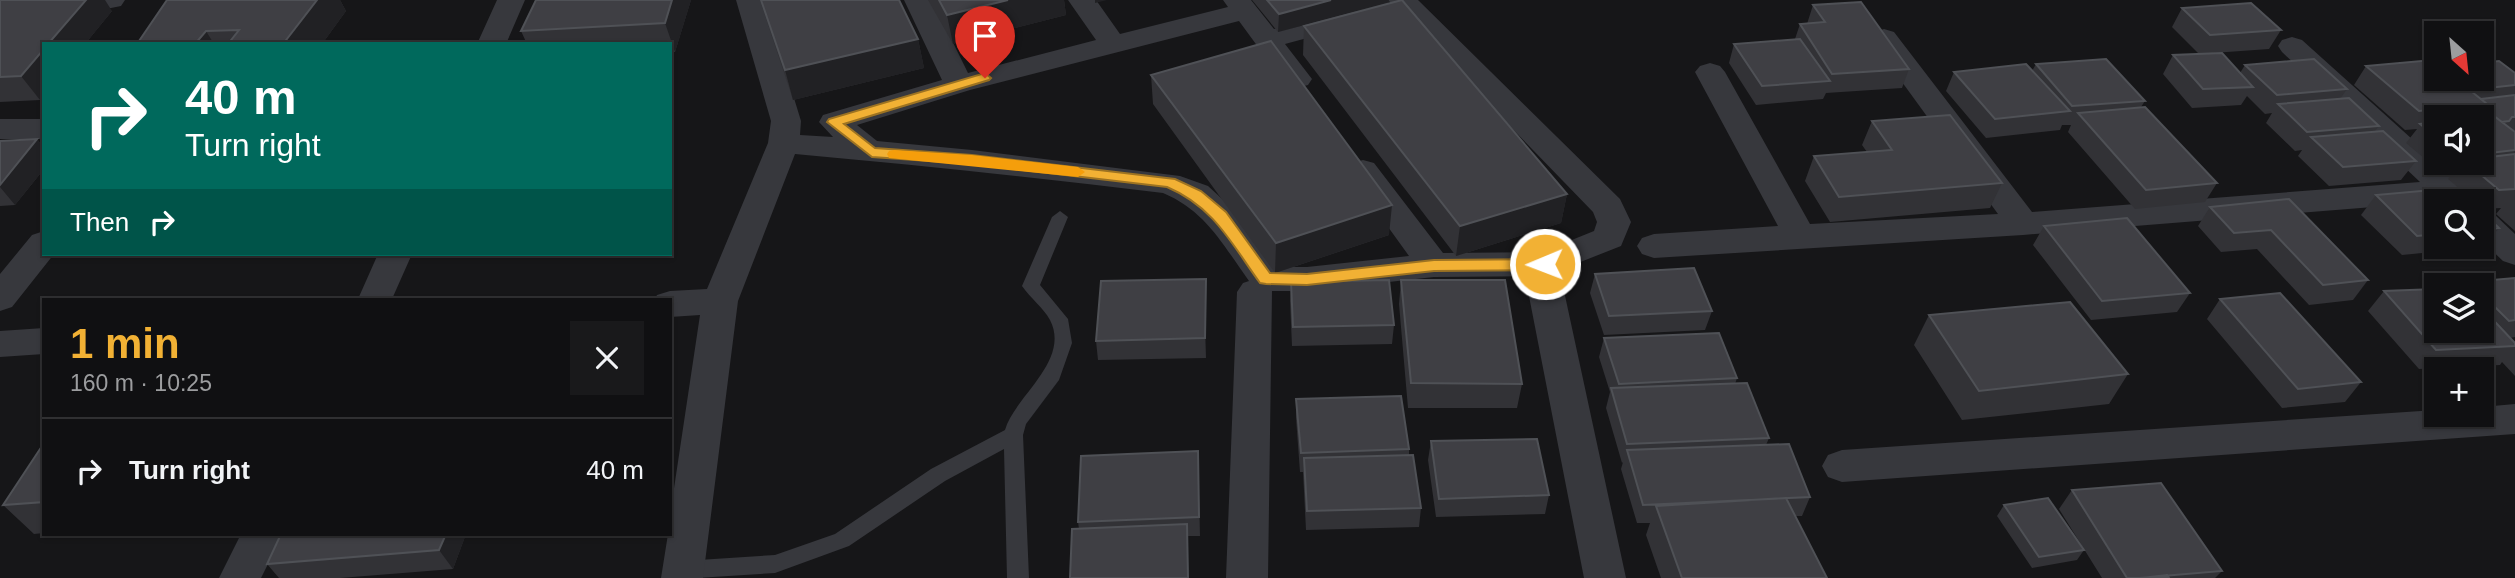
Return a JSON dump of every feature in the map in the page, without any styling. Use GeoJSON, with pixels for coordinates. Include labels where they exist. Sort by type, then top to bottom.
{"type":"FeatureCollection","features":[{"type":"Feature","properties":{"kind":"street"},"geometry":{"type":"LineString","coordinates":[[0,6],[111,0]]}},
{"type":"Feature","properties":{"kind":"street"},"geometry":{"type":"LineString","coordinates":[[492,42],[511,0]]}},
{"type":"Feature","properties":{"kind":"street"},"geometry":{"type":"LineString","coordinates":[[683,574],[720,301],[784,138],[786,121],[750,0]]}},
{"type":"Feature","properties":{"kind":"street"},"geometry":{"type":"LineString","coordinates":[[918,0],[959,84]]}},
{"type":"Feature","properties":{"kind":"street"},"geometry":{"type":"LineString","coordinates":[[1082,0],[1113,44]]}},
{"type":"Feature","properties":{"kind":"street"},"geometry":{"type":"LineString","coordinates":[[784,138],[851,136],[972,160],[1170,183],[1196,194],[1220,216],[1266,279],[1307,279],[1434,265],[1545,264],[1609,238],[1615,222],[1608,207],[1408,1],[1268,40]]}},
{"type":"Feature","properties":{"kind":"street"},"geometry":{"type":"LineString","coordinates":[[851,136],[959,84],[1113,44],[1241,5],[1315,104]]}},
{"type":"Feature","properties":{"kind":"street"},"geometry":{"type":"LineString","coordinates":[[1884,38],[2023,225]]}},
{"type":"Feature","properties":{"kind":"street"},"geometry":{"type":"LineString","coordinates":[[2292,46],[2446,189]]}},
{"type":"Feature","properties":{"kind":"street"},"geometry":{"type":"LineString","coordinates":[[1710,72],[1800,236]]}},
{"type":"Feature","properties":{"kind":"street"},"geometry":{"type":"LineString","coordinates":[[778,95],[791,106],[851,136]]}},
{"type":"Feature","properties":{"kind":"street"},"geometry":{"type":"LineString","coordinates":[[0,129],[42,129]]}},
{"type":"Feature","properties":{"kind":"street"},"geometry":{"type":"LineString","coordinates":[[1347,147],[1434,265]]}},
{"type":"Feature","properties":{"kind":"street"},"geometry":{"type":"LineString","coordinates":[[2206,178],[2233,207]]}},
{"type":"Feature","properties":{"kind":"street"},"geometry":{"type":"LineString","coordinates":[[1654,246],[2023,225],[2233,207],[2424,197]]}},
{"type":"Feature","properties":{"kind":"street"},"geometry":{"type":"LineString","coordinates":[[2494,233],[2515,253]]}},
{"type":"Feature","properties":{"kind":"street"},"geometry":{"type":"LineString","coordinates":[[0,298],[42,246]]}},
{"type":"Feature","properties":{"kind":"street"},"geometry":{"type":"LineString","coordinates":[[374,298],[394,256]]}},
{"type":"Feature","properties":{"kind":"street"},"geometry":{"type":"LineString","coordinates":[[1546,291],[1605,578]]}},
{"type":"Feature","properties":{"kind":"street"},"geometry":{"type":"LineString","coordinates":[[1247,578],[1255,292]]}},
{"type":"Feature","properties":{"kind":"street"},"geometry":{"type":"LineString","coordinates":[[672,304],[720,301]]}},
{"type":"Feature","properties":{"kind":"street"},"geometry":{"type":"LineString","coordinates":[[0,344],[42,341]]}},
{"type":"Feature","properties":{"kind":"street"},"geometry":{"type":"LineString","coordinates":[[1842,466],[2515,419]]}},
{"type":"Feature","properties":{"kind":"street"},"geometry":{"type":"LineString","coordinates":[[240,578],[261,536]]}},
{"type":"Feature","properties":{"kind":"lane"},"geometry":{"type":"LineString","coordinates":[[1018,578],[1013,435],[1017,421],[1050,380],[1063,343],[1059,319],[1031,286],[1060,217]]}},
{"type":"Feature","properties":{"kind":"lane"},"geometry":{"type":"LineString","coordinates":[[683,574],[775,564],[842,540],[938,475],[1013,435]]}},
{"type":"Feature","properties":{"kind":"building"},"geometry":{"type":"Polygon","coordinates":[[[0,0],[86,0],[50,42],[42,42],[42,51],[21,76],[0,77],[0,0]]]}},
{"type":"Feature","properties":{"kind":"building"},"geometry":{"type":"Polygon","coordinates":[[[167,0],[317,0],[285,42],[230,42],[239,30],[206,31],[197,42],[138,42],[167,0]]]}},
{"type":"Feature","properties":{"kind":"building"},"geometry":{"type":"Polygon","coordinates":[[[536,0],[672,0],[665,23],[521,31],[536,0]]]}},
{"type":"Feature","properties":{"kind":"building"},"geometry":{"type":"Polygon","coordinates":[[[761,0],[899,0],[918,39],[785,70],[761,0]]]}},
{"type":"Feature","properties":{"kind":"building"},"geometry":{"type":"Polygon","coordinates":[[[939,0],[1008,0],[947,15],[939,0]]]}},
{"type":"Feature","properties":{"kind":"building"},"geometry":{"type":"Polygon","coordinates":[[[1267,0],[1331,0],[1279,14],[1267,0]]]}},
{"type":"Feature","properties":{"kind":"building"},"geometry":{"type":"Polygon","coordinates":[[[1402,0],[1567,194],[1460,226],[1304,26],[1402,0]]]}},
{"type":"Feature","properties":{"kind":"building"},"geometry":{"type":"Polygon","coordinates":[[[1861,2],[1909,69],[1832,74],[1800,24],[1825,22],[1813,5],[1861,2]]]}},
{"type":"Feature","properties":{"kind":"building"},"geometry":{"type":"Polygon","coordinates":[[[2251,3],[2281,30],[2210,35],[2182,8],[2251,3]]]}},
{"type":"Feature","properties":{"kind":"building"},"geometry":{"type":"Polygon","coordinates":[[[1800,39],[1830,81],[1762,86],[1734,44],[1800,39]]]}},
{"type":"Feature","properties":{"kind":"building"},"geometry":{"type":"Polygon","coordinates":[[[1271,41],[1392,205],[1276,243],[1151,75],[1271,41]]]}},
{"type":"Feature","properties":{"kind":"building"},"geometry":{"type":"Polygon","coordinates":[[[2222,53],[2253,87],[2203,89],[2173,55],[2222,53]]]}},
{"type":"Feature","properties":{"kind":"building"},"geometry":{"type":"Polygon","coordinates":[[[2106,59],[2145,101],[2072,106],[2036,64],[2106,59]]]}},
{"type":"Feature","properties":{"kind":"building"},"geometry":{"type":"Polygon","coordinates":[[[2314,59],[2347,89],[2277,95],[2245,65],[2314,59]]]}},
{"type":"Feature","properties":{"kind":"building"},"geometry":{"type":"Polygon","coordinates":[[[2424,61],[2424,91],[2471,91],[2487,104],[2424,105],[2424,110],[2419,111],[2366,66],[2424,61]]]}},
{"type":"Feature","properties":{"kind":"building"},"geometry":{"type":"Polygon","coordinates":[[[2499,61],[2515,73],[2515,85],[2494,87],[2494,62],[2499,61]]]}},
{"type":"Feature","properties":{"kind":"building"},"geometry":{"type":"Polygon","coordinates":[[[2026,64],[2070,111],[1995,119],[1954,72],[2026,64]]]}},
{"type":"Feature","properties":{"kind":"building"},"geometry":{"type":"Polygon","coordinates":[[[2515,95],[2515,117],[2502,122],[2494,116],[2494,105],[2486,105],[2481,99],[2515,95]]]}},
{"type":"Feature","properties":{"kind":"building"},"geometry":{"type":"Polygon","coordinates":[[[2349,98],[2379,126],[2307,132],[2278,104],[2349,98]]]}},
{"type":"Feature","properties":{"kind":"building"},"geometry":{"type":"Polygon","coordinates":[[[2145,107],[2217,183],[2146,190],[2078,113],[2145,107]]]}},
{"type":"Feature","properties":{"kind":"building"},"geometry":{"type":"Polygon","coordinates":[[[1950,115],[2002,183],[1839,197],[1814,156],[1892,150],[1872,121],[1950,115]]]}},
{"type":"Feature","properties":{"kind":"building"},"geometry":{"type":"Polygon","coordinates":[[[2494,116],[2515,132],[2515,150],[2494,153],[2494,116]]]}},
{"type":"Feature","properties":{"kind":"building"},"geometry":{"type":"Polygon","coordinates":[[[2383,131],[2416,161],[2343,167],[2311,137],[2383,131]]]}},
{"type":"Feature","properties":{"kind":"building"},"geometry":{"type":"Polygon","coordinates":[[[37,139],[0,185],[0,141],[37,139]]]}},
{"type":"Feature","properties":{"kind":"building"},"geometry":{"type":"Polygon","coordinates":[[[2515,154],[2515,189],[2499,190],[2481,175],[2494,175],[2494,157],[2515,154]]]}},
{"type":"Feature","properties":{"kind":"building"},"geometry":{"type":"Polygon","coordinates":[[[2424,191],[2424,235],[2417,236],[2376,195],[2424,191]]]}},
{"type":"Feature","properties":{"kind":"building"},"geometry":{"type":"Polygon","coordinates":[[[2289,199],[2368,280],[2323,285],[2271,230],[2234,233],[2210,207],[2289,199]]]}},
{"type":"Feature","properties":{"kind":"building"},"geometry":{"type":"Polygon","coordinates":[[[2127,218],[2190,293],[2102,301],[2044,226],[2127,218]]]}},
{"type":"Feature","properties":{"kind":"building"},"geometry":{"type":"Polygon","coordinates":[[[1694,268],[1712,311],[1609,316],[1595,274],[1694,268]]]}},
{"type":"Feature","properties":{"kind":"building"},"geometry":{"type":"Polygon","coordinates":[[[2515,278],[2515,320],[2509,321],[2494,306],[2494,280],[2515,278]]]}},
{"type":"Feature","properties":{"kind":"building"},"geometry":{"type":"Polygon","coordinates":[[[1206,279],[1205,338],[1096,341],[1101,281],[1206,279]]]}},
{"type":"Feature","properties":{"kind":"building"},"geometry":{"type":"Polygon","coordinates":[[[1389,280],[1394,325],[1293,327],[1291,282],[1389,280]]]}},
{"type":"Feature","properties":{"kind":"building"},"geometry":{"type":"Polygon","coordinates":[[[1401,280],[1505,280],[1522,384],[1411,383],[1401,280]]]}},
{"type":"Feature","properties":{"kind":"building"},"geometry":{"type":"Polygon","coordinates":[[[2424,289],[2424,336],[2384,291],[2424,289]]]}},
{"type":"Feature","properties":{"kind":"building"},"geometry":{"type":"Polygon","coordinates":[[[2280,293],[2361,382],[2298,389],[2220,299],[2280,293]]]}},
{"type":"Feature","properties":{"kind":"building"},"geometry":{"type":"Polygon","coordinates":[[[2070,302],[2128,374],[1979,391],[1929,315],[2070,302]]]}},
{"type":"Feature","properties":{"kind":"building"},"geometry":{"type":"Polygon","coordinates":[[[2494,321],[2515,343],[2515,346],[2436,350],[2430,343],[2494,343],[2494,321]]]}},
{"type":"Feature","properties":{"kind":"building"},"geometry":{"type":"Polygon","coordinates":[[[1719,333],[1737,378],[1619,384],[1604,338],[1719,333]]]}},
{"type":"Feature","properties":{"kind":"building"},"geometry":{"type":"Polygon","coordinates":[[[1747,383],[1769,438],[1627,444],[1611,388],[1747,383]]]}},
{"type":"Feature","properties":{"kind":"building"},"geometry":{"type":"Polygon","coordinates":[[[1401,396],[1409,449],[1301,453],[1296,399],[1401,396]]]}},
{"type":"Feature","properties":{"kind":"building"},"geometry":{"type":"Polygon","coordinates":[[[1537,439],[1549,495],[1439,499],[1431,441],[1537,439]]]}},
{"type":"Feature","properties":{"kind":"building"},"geometry":{"type":"Polygon","coordinates":[[[1789,444],[1810,497],[1643,505],[1627,450],[1789,444]]]}},
{"type":"Feature","properties":{"kind":"building"},"geometry":{"type":"Polygon","coordinates":[[[42,446],[42,502],[3,505],[42,446]]]}},
{"type":"Feature","properties":{"kind":"building"},"geometry":{"type":"Polygon","coordinates":[[[1198,451],[1199,517],[1078,522],[1081,456],[1198,451]]]}},
{"type":"Feature","properties":{"kind":"building"},"geometry":{"type":"Polygon","coordinates":[[[1413,455],[1421,508],[1307,511],[1304,458],[1413,455]]]}},
{"type":"Feature","properties":{"kind":"building"},"geometry":{"type":"Polygon","coordinates":[[[2161,483],[2222,571],[2127,578],[2072,490],[2161,483]]]}},
{"type":"Feature","properties":{"kind":"building"},"geometry":{"type":"Polygon","coordinates":[[[1786,498],[1827,578],[1682,578],[1656,506],[1786,498]]]}},
{"type":"Feature","properties":{"kind":"building"},"geometry":{"type":"Polygon","coordinates":[[[2048,498],[2084,550],[2039,557],[2004,505],[2048,498]]]}},
{"type":"Feature","properties":{"kind":"building"},"geometry":{"type":"Polygon","coordinates":[[[1187,524],[1188,578],[1070,578],[1072,529],[1187,524]]]}},
{"type":"Feature","properties":{"kind":"building"},"geometry":{"type":"Polygon","coordinates":[[[280,536],[445,536],[439,550],[267,564],[280,536]]]}},
{"type":"Feature","properties":{"kind":"building"},"geometry":{"type":"Polygon","coordinates":[[[2167,575],[2169,578],[2141,578],[2167,575]]]}},
{"type":"Feature","properties":{"kind":"slow traffic"},"geometry":{"type":"LineString","coordinates":[[894,154],[1078,172]]}},
{"type":"Feature","properties":{"kind":"route"},"geometry":{"type":"LineString","coordinates":[[985,78],[834,122],[872,153],[972,160],[1170,183],[1196,194],[1220,216],[1266,279],[1307,279],[1434,265],[1545,264]]}}]}
